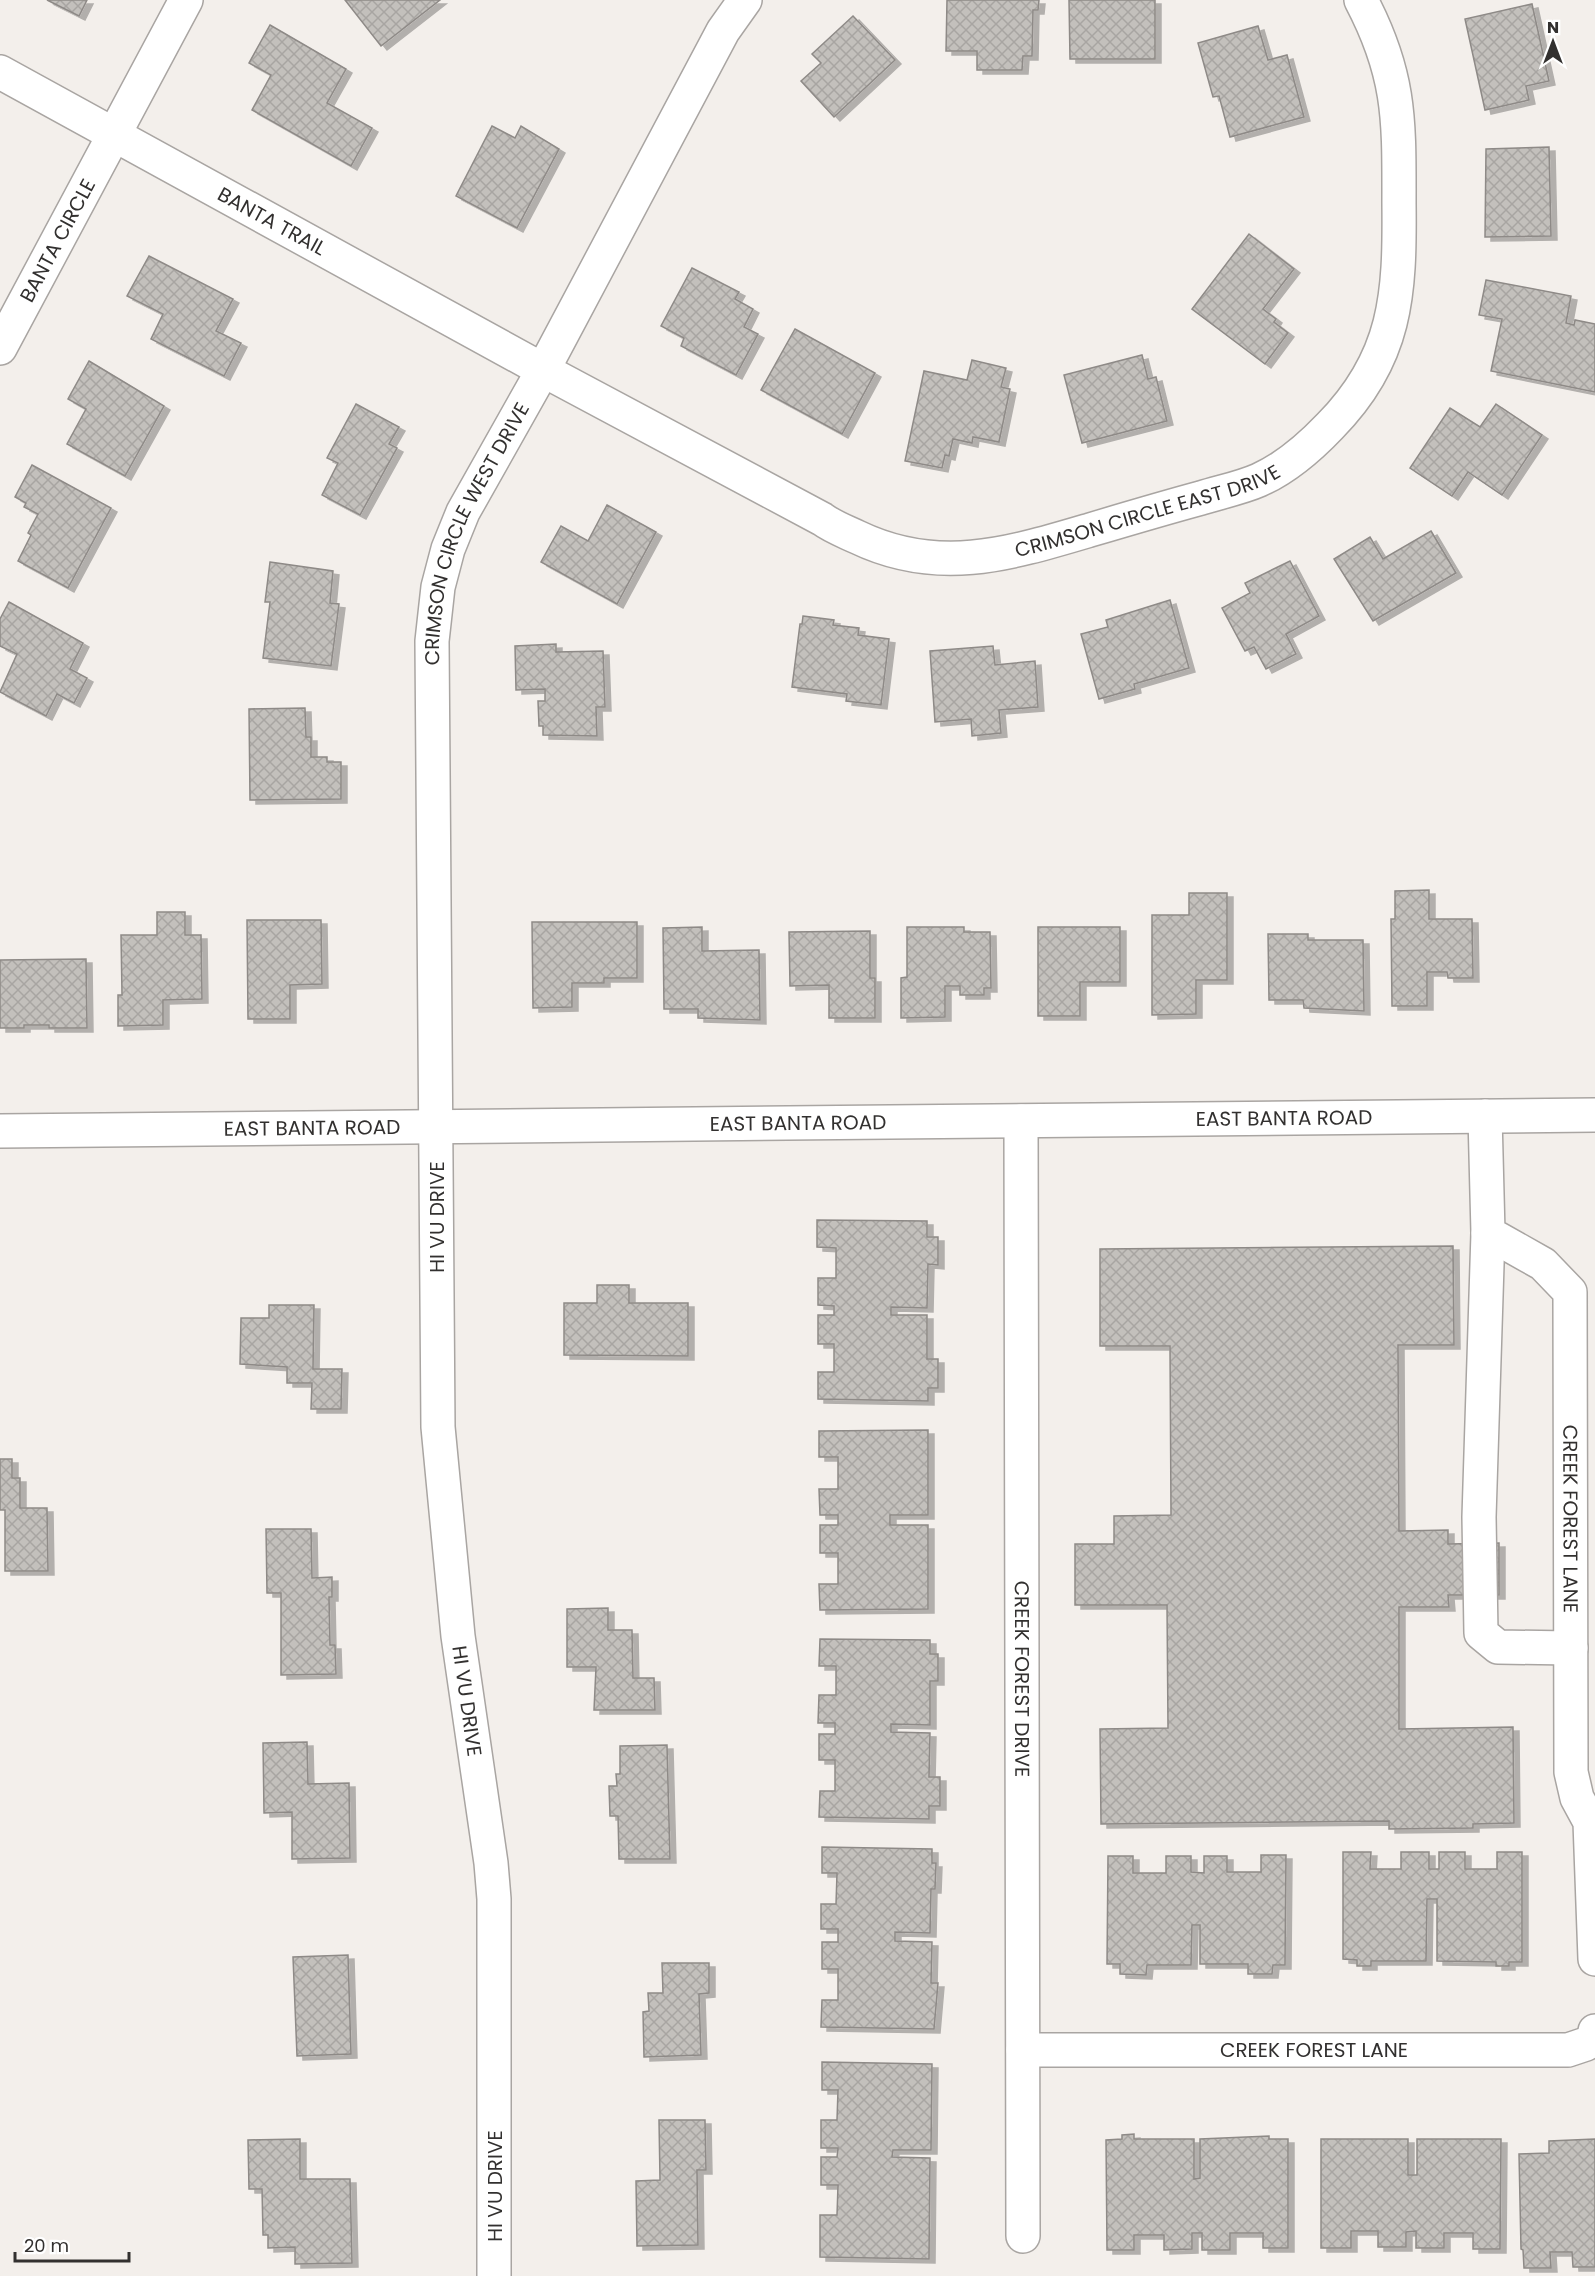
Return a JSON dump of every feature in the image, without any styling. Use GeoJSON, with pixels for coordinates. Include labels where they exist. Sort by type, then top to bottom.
{"type":"FeatureCollection","features":[{"type":"Feature","properties":{"kind":"street","name":"BANTA CIRCLE"},"geometry":{"type":"LineString","coordinates":[[0,348],[186,0]]}},
{"type":"Feature","properties":{"kind":"street","name":"CRIMSON CIRCLE WEST DRIVE"},"geometry":{"type":"LineString","coordinates":[[438,1127],[432,640],[434,612],[448,549],[462,512],[543,370],[723,31],[745,0]]}},
{"type":"Feature","properties":{"kind":"street","name":"CRIMSON CIRCLE EAST DRIVE"},"geometry":{"type":"LineString","coordinates":[[543,370],[811,513],[837,530],[888,550],[943,560],[1016,552],[1258,480],[1304,451],[1342,414],[1363,387],[1380,355],[1395,303],[1400,267],[1397,101],[1384,49],[1361,0]]}},
{"type":"Feature","properties":{"kind":"street","name":"BANTA TRAIL"},"geometry":{"type":"LineString","coordinates":[[0,72],[543,370]]}},
{"type":"Feature","properties":{"kind":"street"},"geometry":{"type":"LineString","coordinates":[[1485,1116],[1488,1233],[1479,1517],[1481,1633],[1498,1647],[1571,1648]]}},
{"type":"Feature","properties":{"kind":"street","name":"EAST BANTA ROAD"},"geometry":{"type":"LineString","coordinates":[[0,1131],[1595,1116]]}},
{"type":"Feature","properties":{"kind":"street","name":"CREEK FOREST DRIVE"},"geometry":{"type":"LineString","coordinates":[[1021,1121],[1023,2236]]}},
{"type":"Feature","properties":{"kind":"street","name":"HI VU DRIVE"},"geometry":{"type":"LineString","coordinates":[[438,1127],[436,1372],[441,1478],[458,1636],[491,1863],[494,1899],[494,2276]]}},
{"type":"Feature","properties":{"kind":"street","name":"CREEK FOREST LANE"},"geometry":{"type":"LineString","coordinates":[[1488,1233],[1543,1264],[1570,1292],[1571,1772],[1577,1798],[1590,1822],[1595,1959]]}},
{"type":"Feature","properties":{"kind":"street","name":"CREEK FOREST LANE"},"geometry":{"type":"LineString","coordinates":[[1023,2050],[1568,2050],[1586,2044],[1594,2038],[1595,2031]]}},
{"type":"Feature","properties":{"kind":"building"},"geometry":{"type":"Polygon","coordinates":[[[47,0],[87,0],[79,16],[47,0]]]}},
{"type":"Feature","properties":{"kind":"building"},"geometry":{"type":"Polygon","coordinates":[[[345,0],[440,0],[381,46],[345,0]]]}},
{"type":"Feature","properties":{"kind":"building"},"geometry":{"type":"Polygon","coordinates":[[[947,0],[1039,0],[1038,10],[1033,10],[1032,56],[1023,56],[1022,70],[977,70],[977,51],[946,51],[947,0]]]}},
{"type":"Feature","properties":{"kind":"building"},"geometry":{"type":"Polygon","coordinates":[[[1069,0],[1155,0],[1155,59],[1070,59],[1069,0]]]}},
{"type":"Feature","properties":{"kind":"building"},"geometry":{"type":"Polygon","coordinates":[[[1532,4],[1549,81],[1526,86],[1529,100],[1485,110],[1465,19],[1532,4]]]}},
{"type":"Feature","properties":{"kind":"building"},"geometry":{"type":"Polygon","coordinates":[[[853,16],[895,60],[834,117],[801,81],[821,63],[812,54],[853,16]]]}},
{"type":"Feature","properties":{"kind":"building"},"geometry":{"type":"Polygon","coordinates":[[[270,25],[346,69],[327,103],[372,128],[351,166],[252,110],[271,75],[249,63],[270,25]]]}},
{"type":"Feature","properties":{"kind":"building"},"geometry":{"type":"Polygon","coordinates":[[[1258,26],[1268,60],[1287,55],[1304,117],[1230,137],[1219,96],[1213,97],[1198,43],[1258,26]]]}},
{"type":"Feature","properties":{"kind":"building"},"geometry":{"type":"Polygon","coordinates":[[[492,126],[515,138],[521,126],[559,149],[517,228],[456,196],[492,126]]]}},
{"type":"Feature","properties":{"kind":"building"},"geometry":{"type":"Polygon","coordinates":[[[1549,147],[1551,236],[1485,237],[1486,149],[1549,147]]]}},
{"type":"Feature","properties":{"kind":"building"},"geometry":{"type":"Polygon","coordinates":[[[1249,234],[1294,269],[1263,309],[1288,333],[1265,364],[1192,309],[1249,234]]]}},
{"type":"Feature","properties":{"kind":"building"},"geometry":{"type":"Polygon","coordinates":[[[149,256],[233,299],[216,331],[241,343],[224,376],[151,339],[163,314],[127,296],[149,256]]]}},
{"type":"Feature","properties":{"kind":"building"},"geometry":{"type":"Polygon","coordinates":[[[692,268],[739,292],[735,299],[753,309],[744,327],[758,334],[736,375],[681,346],[684,338],[661,326],[692,268]]]}},
{"type":"Feature","properties":{"kind":"building"},"geometry":{"type":"Polygon","coordinates":[[[1486,280],[1571,296],[1566,323],[1574,325],[1575,320],[1595,324],[1595,392],[1491,371],[1502,319],[1479,315],[1486,280]]]}},
{"type":"Feature","properties":{"kind":"building"},"geometry":{"type":"Polygon","coordinates":[[[795,329],[875,373],[842,434],[761,390],[795,329]]]}},
{"type":"Feature","properties":{"kind":"building"},"geometry":{"type":"Polygon","coordinates":[[[1142,355],[1148,379],[1156,377],[1167,421],[1082,443],[1064,375],[1142,355]]]}},
{"type":"Feature","properties":{"kind":"building"},"geometry":{"type":"Polygon","coordinates":[[[972,360],[1006,368],[1001,387],[1010,389],[999,442],[973,437],[972,443],[953,439],[949,456],[945,455],[942,468],[905,461],[924,371],[967,380],[972,360]]]}},
{"type":"Feature","properties":{"kind":"building"},"geometry":{"type":"Polygon","coordinates":[[[89,361],[164,406],[125,476],[67,444],[86,409],[68,399],[89,361]]]}},
{"type":"Feature","properties":{"kind":"building"},"geometry":{"type":"Polygon","coordinates":[[[356,404],[399,427],[389,444],[397,448],[360,515],[322,495],[338,463],[327,458],[356,404]]]}},
{"type":"Feature","properties":{"kind":"building"},"geometry":{"type":"Polygon","coordinates":[[[1496,404],[1542,435],[1502,495],[1468,472],[1452,496],[1410,468],[1450,408],[1480,427],[1496,404]]]}},
{"type":"Feature","properties":{"kind":"building"},"geometry":{"type":"Polygon","coordinates":[[[32,465],[111,508],[68,588],[18,561],[38,514],[24,507],[26,503],[15,497],[32,465]]]}},
{"type":"Feature","properties":{"kind":"building"},"geometry":{"type":"Polygon","coordinates":[[[607,505],[656,532],[617,604],[541,562],[561,526],[588,541],[607,505]]]}},
{"type":"Feature","properties":{"kind":"building"},"geometry":{"type":"Polygon","coordinates":[[[1431,531],[1456,573],[1373,621],[1334,559],[1370,537],[1383,559],[1431,531]]]}},
{"type":"Feature","properties":{"kind":"building"},"geometry":{"type":"Polygon","coordinates":[[[1290,561],[1319,616],[1286,634],[1296,654],[1266,669],[1254,647],[1245,651],[1222,608],[1250,593],[1245,583],[1290,561]]]}},
{"type":"Feature","properties":{"kind":"building"},"geometry":{"type":"Polygon","coordinates":[[[270,562],[333,571],[330,603],[339,604],[331,666],[263,658],[270,602],[265,602],[270,562]]]}},
{"type":"Feature","properties":{"kind":"building"},"geometry":{"type":"Polygon","coordinates":[[[1170,600],[1189,668],[1134,684],[1135,689],[1099,699],[1081,634],[1108,627],[1106,620],[1170,600]]]}},
{"type":"Feature","properties":{"kind":"building"},"geometry":{"type":"Polygon","coordinates":[[[9,602],[83,643],[70,669],[87,678],[74,703],[57,694],[46,716],[0,692],[17,654],[0,646],[0,619],[9,602]]]}},
{"type":"Feature","properties":{"kind":"building"},"geometry":{"type":"Polygon","coordinates":[[[803,616],[834,620],[833,625],[859,628],[858,635],[889,639],[881,705],[846,701],[847,694],[792,687],[803,616]]]}},
{"type":"Feature","properties":{"kind":"building"},"geometry":{"type":"Polygon","coordinates":[[[556,644],[556,652],[603,651],[605,707],[596,707],[597,736],[543,735],[543,726],[539,726],[538,701],[545,701],[545,689],[516,690],[515,646],[556,644]]]}},
{"type":"Feature","properties":{"kind":"building"},"geometry":{"type":"Polygon","coordinates":[[[993,646],[995,665],[1035,661],[1038,707],[999,710],[1001,733],[972,736],[971,719],[935,722],[930,651],[993,646]]]}},
{"type":"Feature","properties":{"kind":"building"},"geometry":{"type":"Polygon","coordinates":[[[305,708],[306,737],[311,737],[311,757],[327,757],[327,762],[341,762],[341,799],[250,800],[249,709],[305,708]]]}},
{"type":"Feature","properties":{"kind":"building"},"geometry":{"type":"Polygon","coordinates":[[[1429,890],[1429,919],[1472,919],[1473,978],[1448,978],[1447,972],[1427,972],[1427,1006],[1392,1006],[1391,919],[1395,919],[1395,891],[1429,890]]]}},
{"type":"Feature","properties":{"kind":"building"},"geometry":{"type":"Polygon","coordinates":[[[1189,893],[1227,893],[1227,980],[1196,980],[1196,1014],[1152,1015],[1152,915],[1189,915],[1189,893]]]}},
{"type":"Feature","properties":{"kind":"building"},"geometry":{"type":"Polygon","coordinates":[[[157,912],[185,912],[185,935],[201,935],[202,999],[163,1000],[163,1025],[118,1026],[118,995],[122,995],[121,935],[157,935],[157,912]]]}},
{"type":"Feature","properties":{"kind":"building"},"geometry":{"type":"Polygon","coordinates":[[[247,920],[321,920],[322,984],[290,985],[290,1019],[248,1019],[247,920]]]}},
{"type":"Feature","properties":{"kind":"building"},"geometry":{"type":"Polygon","coordinates":[[[532,922],[637,922],[637,978],[604,978],[604,983],[572,983],[572,1007],[533,1008],[532,922]]]}},
{"type":"Feature","properties":{"kind":"building"},"geometry":{"type":"Polygon","coordinates":[[[702,927],[702,951],[759,950],[760,1020],[698,1018],[698,1009],[664,1009],[663,928],[702,927]]]}},
{"type":"Feature","properties":{"kind":"building"},"geometry":{"type":"Polygon","coordinates":[[[907,927],[964,927],[964,932],[990,932],[991,988],[984,988],[984,995],[960,995],[960,986],[945,986],[945,1017],[901,1018],[901,978],[907,977],[907,927]]]}},
{"type":"Feature","properties":{"kind":"building"},"geometry":{"type":"Polygon","coordinates":[[[1038,927],[1120,927],[1120,982],[1080,982],[1080,1016],[1038,1016],[1038,927]]]}},
{"type":"Feature","properties":{"kind":"building"},"geometry":{"type":"Polygon","coordinates":[[[870,931],[870,978],[875,978],[875,1018],[829,1018],[829,985],[790,986],[789,932],[870,931]]]}},
{"type":"Feature","properties":{"kind":"building"},"geometry":{"type":"Polygon","coordinates":[[[1268,934],[1308,934],[1308,940],[1363,940],[1364,1011],[1304,1008],[1303,1000],[1269,1000],[1268,934]]]}},
{"type":"Feature","properties":{"kind":"building"},"geometry":{"type":"Polygon","coordinates":[[[86,959],[87,1028],[49,1028],[49,1025],[24,1025],[24,1028],[0,1028],[0,960],[86,959]]]}},
{"type":"Feature","properties":{"kind":"building"},"geometry":{"type":"Polygon","coordinates":[[[817,1220],[927,1221],[927,1237],[938,1237],[938,1265],[928,1264],[927,1308],[891,1307],[891,1315],[927,1315],[927,1359],[938,1359],[938,1388],[928,1388],[928,1401],[818,1399],[818,1372],[834,1372],[834,1344],[818,1344],[818,1315],[834,1315],[834,1306],[818,1305],[818,1278],[836,1278],[836,1248],[817,1247],[817,1220]]]}},
{"type":"Feature","properties":{"kind":"building"},"geometry":{"type":"Polygon","coordinates":[[[1453,1246],[1454,1345],[1398,1345],[1399,1531],[1448,1530],[1448,1544],[1499,1543],[1499,1595],[1448,1595],[1449,1607],[1399,1607],[1399,1729],[1513,1727],[1514,1823],[1473,1824],[1473,1828],[1389,1829],[1389,1821],[1101,1824],[1100,1729],[1168,1728],[1167,1605],[1075,1605],[1075,1544],[1114,1544],[1114,1516],[1171,1515],[1170,1346],[1100,1346],[1100,1249],[1453,1246]]]}},
{"type":"Feature","properties":{"kind":"building"},"geometry":{"type":"Polygon","coordinates":[[[597,1285],[629,1285],[629,1303],[688,1303],[688,1356],[564,1355],[564,1303],[597,1303],[597,1285]]]}},
{"type":"Feature","properties":{"kind":"building"},"geometry":{"type":"Polygon","coordinates":[[[269,1305],[314,1305],[313,1369],[342,1369],[341,1409],[311,1409],[312,1383],[287,1383],[287,1367],[240,1364],[241,1318],[269,1318],[269,1305]]]}},
{"type":"Feature","properties":{"kind":"building"},"geometry":{"type":"Polygon","coordinates":[[[928,1430],[928,1515],[890,1515],[890,1525],[928,1525],[928,1609],[820,1610],[819,1584],[838,1584],[838,1553],[820,1553],[820,1525],[838,1525],[838,1515],[820,1515],[819,1489],[838,1489],[838,1457],[819,1457],[819,1431],[928,1430]]]}},
{"type":"Feature","properties":{"kind":"building"},"geometry":{"type":"Polygon","coordinates":[[[0,1459],[12,1459],[12,1478],[20,1478],[20,1508],[47,1508],[48,1571],[5,1571],[5,1510],[0,1510],[0,1459]]]}},
{"type":"Feature","properties":{"kind":"building"},"geometry":{"type":"Polygon","coordinates":[[[266,1529],[311,1529],[312,1578],[332,1577],[332,1597],[329,1597],[330,1645],[335,1645],[336,1674],[281,1675],[281,1593],[267,1593],[266,1529]]]}},
{"type":"Feature","properties":{"kind":"building"},"geometry":{"type":"Polygon","coordinates":[[[608,1608],[608,1630],[632,1630],[633,1678],[654,1678],[655,1710],[594,1710],[596,1667],[567,1667],[567,1609],[608,1608]]]}},
{"type":"Feature","properties":{"kind":"building"},"geometry":{"type":"Polygon","coordinates":[[[820,1639],[930,1640],[930,1654],[938,1654],[938,1681],[930,1681],[930,1725],[891,1724],[891,1732],[930,1733],[929,1777],[940,1777],[940,1806],[929,1806],[929,1819],[819,1817],[820,1791],[835,1791],[835,1760],[819,1760],[819,1734],[835,1734],[835,1723],[818,1723],[819,1695],[836,1695],[836,1666],[819,1666],[820,1639]]]}},
{"type":"Feature","properties":{"kind":"building"},"geometry":{"type":"Polygon","coordinates":[[[307,1742],[308,1784],[349,1783],[350,1858],[292,1859],[292,1812],[264,1813],[263,1743],[307,1742]]]}},
{"type":"Feature","properties":{"kind":"building"},"geometry":{"type":"Polygon","coordinates":[[[667,1745],[670,1859],[619,1859],[618,1816],[610,1816],[609,1786],[617,1786],[616,1774],[620,1774],[620,1746],[667,1745]]]}},
{"type":"Feature","properties":{"kind":"building"},"geometry":{"type":"Polygon","coordinates":[[[822,1847],[932,1849],[932,1863],[936,1863],[935,1889],[931,1889],[930,1933],[895,1932],[895,1941],[932,1942],[931,1983],[938,1983],[934,2029],[821,2027],[822,2000],[838,2000],[838,1969],[822,1969],[822,1942],[838,1942],[838,1929],[821,1929],[821,1904],[836,1904],[837,1873],[822,1873],[822,1847]]]}},
{"type":"Feature","properties":{"kind":"building"},"geometry":{"type":"Polygon","coordinates":[[[1343,1852],[1371,1852],[1370,1869],[1401,1869],[1401,1852],[1429,1852],[1429,1869],[1439,1869],[1439,1852],[1465,1852],[1465,1869],[1497,1869],[1497,1852],[1522,1852],[1522,1962],[1509,1962],[1509,1966],[1496,1966],[1496,1962],[1437,1961],[1437,1899],[1427,1899],[1426,1961],[1371,1961],[1371,1966],[1357,1966],[1357,1960],[1343,1959],[1343,1852]]]}},
{"type":"Feature","properties":{"kind":"building"},"geometry":{"type":"Polygon","coordinates":[[[1261,1855],[1286,1855],[1285,1965],[1273,1965],[1272,1974],[1248,1974],[1248,1964],[1200,1964],[1200,1925],[1192,1925],[1191,1965],[1147,1965],[1146,1975],[1120,1974],[1120,1964],[1107,1964],[1108,1856],[1133,1856],[1133,1873],[1166,1873],[1166,1856],[1191,1856],[1191,1872],[1204,1873],[1204,1856],[1227,1856],[1227,1872],[1261,1872],[1261,1855]]]}},
{"type":"Feature","properties":{"kind":"building"},"geometry":{"type":"Polygon","coordinates":[[[348,1955],[351,2054],[297,2056],[293,1957],[348,1955]]]}},
{"type":"Feature","properties":{"kind":"building"},"geometry":{"type":"Polygon","coordinates":[[[662,1963],[709,1963],[709,1993],[699,1994],[701,2055],[644,2057],[643,2012],[649,2011],[648,1993],[663,1993],[662,1963]]]}},
{"type":"Feature","properties":{"kind":"building"},"geometry":{"type":"Polygon","coordinates":[[[822,2062],[932,2064],[931,2150],[893,2150],[892,2157],[930,2158],[929,2259],[820,2257],[820,2215],[837,2215],[838,2185],[821,2185],[821,2157],[837,2157],[838,2148],[821,2148],[821,2120],[837,2120],[838,2090],[822,2090],[822,2062]]]}},
{"type":"Feature","properties":{"kind":"building"},"geometry":{"type":"Polygon","coordinates":[[[659,2120],[705,2120],[706,2170],[697,2170],[698,2245],[637,2246],[636,2181],[660,2180],[659,2120]]]}},
{"type":"Feature","properties":{"kind":"building"},"geometry":{"type":"Polygon","coordinates":[[[1134,2134],[1134,2139],[1194,2139],[1194,2179],[1200,2178],[1200,2139],[1269,2136],[1269,2139],[1288,2139],[1288,2248],[1263,2248],[1263,2233],[1230,2233],[1230,2250],[1202,2250],[1202,2233],[1192,2233],[1192,2249],[1164,2250],[1164,2235],[1134,2235],[1134,2250],[1107,2250],[1106,2140],[1122,2139],[1122,2135],[1134,2134]]]}},
{"type":"Feature","properties":{"kind":"building"},"geometry":{"type":"Polygon","coordinates":[[[300,2139],[300,2179],[350,2179],[352,2263],[295,2264],[295,2247],[268,2248],[268,2235],[263,2235],[262,2189],[249,2189],[248,2140],[300,2139]]]}},
{"type":"Feature","properties":{"kind":"building"},"geometry":{"type":"Polygon","coordinates":[[[1321,2139],[1408,2139],[1408,2175],[1417,2175],[1417,2139],[1501,2139],[1500,2249],[1473,2249],[1473,2233],[1444,2233],[1444,2248],[1416,2248],[1416,2231],[1406,2232],[1406,2247],[1378,2247],[1378,2231],[1351,2231],[1351,2248],[1321,2248],[1321,2139]]]}},
{"type":"Feature","properties":{"kind":"building"},"geometry":{"type":"Polygon","coordinates":[[[1595,2139],[1595,2267],[1573,2267],[1572,2252],[1550,2252],[1551,2268],[1524,2268],[1523,2250],[1521,2249],[1519,2154],[1549,2153],[1549,2141],[1595,2139]]]}}]}
